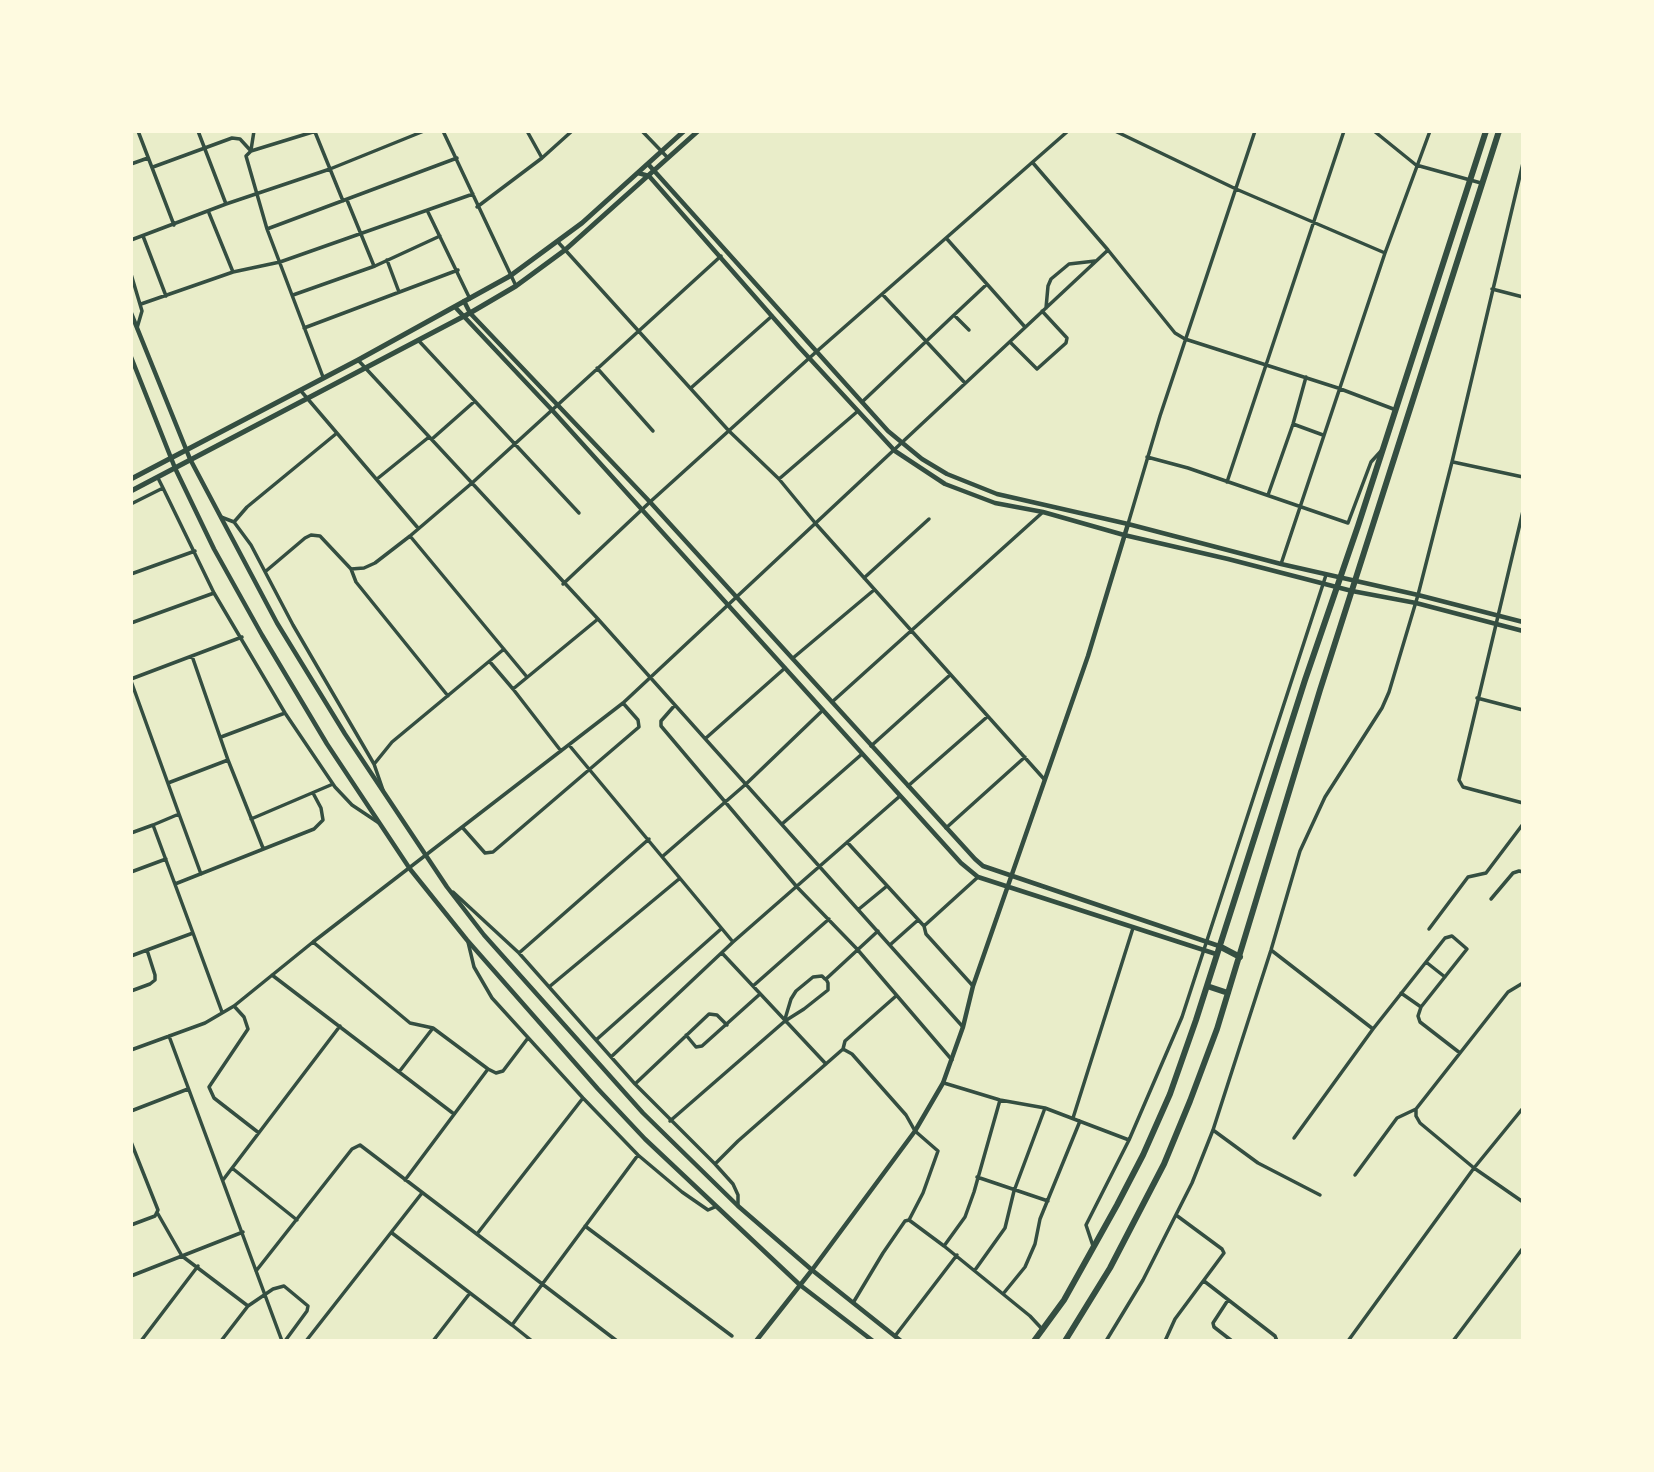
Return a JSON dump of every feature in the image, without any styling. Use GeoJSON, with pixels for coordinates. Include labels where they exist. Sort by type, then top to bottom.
{"type":"FeatureCollection","features":[{"type":"Feature","properties":{"kind":"highway"},"geometry":{"type":"LineString","coordinates":[[1034,1341],[1064,1300],[1094,1247],[1143,1155],[1170,1094],[1486,131]]}},
{"type":"Feature","properties":{"kind":"highway"},"geometry":{"type":"LineString","coordinates":[[1065,1341],[1110,1268],[1164,1164],[1190,1101],[1240,957],[1354,582],[1499,131]]}},
{"type":"Feature","properties":{"kind":"highway"},"geometry":{"type":"LineString","coordinates":[[1219,946],[1240,957]]}},
{"type":"Feature","properties":{"kind":"highway"},"geometry":{"type":"LineString","coordinates":[[1207,986],[1228,993]]}},
{"type":"Feature","properties":{"kind":"main road"},"geometry":{"type":"LineString","coordinates":[[131,479],[358,360],[510,276],[558,242],[684,131]]}},
{"type":"Feature","properties":{"kind":"main road"},"geometry":{"type":"LineString","coordinates":[[131,491],[365,369],[516,286],[565,250],[698,131]]}},
{"type":"Feature","properties":{"kind":"street"},"geometry":{"type":"LineString","coordinates":[[138,131],[174,225]]}},
{"type":"Feature","properties":{"kind":"street"},"geometry":{"type":"LineString","coordinates":[[198,131],[226,204]]}},
{"type":"Feature","properties":{"kind":"street"},"geometry":{"type":"LineString","coordinates":[[251,151],[254,131]]}},
{"type":"Feature","properties":{"kind":"street"},"geometry":{"type":"LineString","coordinates":[[323,377],[267,229],[246,160],[247,153],[316,131],[330,169],[374,266]]}},
{"type":"Feature","properties":{"kind":"street"},"geometry":{"type":"LineString","coordinates":[[131,240],[330,169],[424,131]]}},
{"type":"Feature","properties":{"kind":"street"},"geometry":{"type":"LineString","coordinates":[[443,131],[516,286]]}},
{"type":"Feature","properties":{"kind":"street"},"geometry":{"type":"LineString","coordinates":[[527,131],[542,158]]}},
{"type":"Feature","properties":{"kind":"street"},"geometry":{"type":"LineString","coordinates":[[477,207],[542,158],[572,131]]}},
{"type":"Feature","properties":{"kind":"street"},"geometry":{"type":"LineString","coordinates":[[642,131],[668,158]]}},
{"type":"Feature","properties":{"kind":"street"},"geometry":{"type":"LineString","coordinates":[[564,584],[642,509],[809,358],[1068,131]]}},
{"type":"Feature","properties":{"kind":"street"},"geometry":{"type":"LineString","coordinates":[[1115,131],[1236,189],[1385,253]]}},
{"type":"Feature","properties":{"kind":"street"},"geometry":{"type":"LineString","coordinates":[[757,1341],[915,1131],[943,1083],[1088,656],[1147,457],[1255,131]]}},
{"type":"Feature","properties":{"kind":"street"},"geometry":{"type":"LineString","coordinates":[[1227,482],[1344,131]]}},
{"type":"Feature","properties":{"kind":"street"},"geometry":{"type":"LineString","coordinates":[[1374,131],[1416,165],[1481,183]]}},
{"type":"Feature","properties":{"kind":"street"},"geometry":{"type":"LineString","coordinates":[[1281,564],[1338,388],[1430,131]]}},
{"type":"Feature","properties":{"kind":"street"},"geometry":{"type":"LineString","coordinates":[[153,167],[232,138],[240,139],[251,151]]}},
{"type":"Feature","properties":{"kind":"street"},"geometry":{"type":"LineString","coordinates":[[131,164],[148,158]]}},
{"type":"Feature","properties":{"kind":"street"},"geometry":{"type":"LineString","coordinates":[[267,229],[457,158]]}},
{"type":"Feature","properties":{"kind":"street"},"geometry":{"type":"LineString","coordinates":[[1033,163],[1175,333],[1185,339],[1306,377],[1396,410]]}},
{"type":"Feature","properties":{"kind":"street"},"geometry":{"type":"LineString","coordinates":[[1106,1341],[1143,1280],[1176,1215],[1213,1130],[1300,851],[1325,797],[1382,708],[1389,692],[1416,603],[1452,461],[1523,163]]}},
{"type":"Feature","properties":{"kind":"street"},"geometry":{"type":"LineString","coordinates":[[648,164],[901,443],[922,459],[971,486],[1523,622]]}},
{"type":"Feature","properties":{"kind":"street"},"geometry":{"type":"LineString","coordinates":[[638,173],[649,176],[895,451],[945,484],[995,503],[1043,512],[1124,535],[1352,591],[1416,603],[1523,631]]}},
{"type":"Feature","properties":{"kind":"street"},"geometry":{"type":"LineString","coordinates":[[141,304],[233,272],[280,262],[473,194]]}},
{"type":"Feature","properties":{"kind":"street"},"geometry":{"type":"LineString","coordinates":[[427,210],[458,271],[470,313],[650,502],[983,866],[1219,946]]}},
{"type":"Feature","properties":{"kind":"street"},"geometry":{"type":"LineString","coordinates":[[208,212],[233,272]]}},
{"type":"Feature","properties":{"kind":"street"},"geometry":{"type":"LineString","coordinates":[[143,236],[166,296]]}},
{"type":"Feature","properties":{"kind":"street"},"geometry":{"type":"LineString","coordinates":[[292,295],[374,266],[440,236]]}},
{"type":"Feature","properties":{"kind":"street"},"geometry":{"type":"LineString","coordinates":[[947,239],[1025,327]]}},
{"type":"Feature","properties":{"kind":"street"},"geometry":{"type":"LineString","coordinates":[[558,242],[729,431],[779,479],[1045,781]]}},
{"type":"Feature","properties":{"kind":"street"},"geometry":{"type":"LineString","coordinates":[[131,1050],[205,1023],[234,1006],[623,703],[1108,250]]}},
{"type":"Feature","properties":{"kind":"street"},"geometry":{"type":"LineString","coordinates":[[351,569],[364,568],[375,563],[410,536],[721,256]]}},
{"type":"Feature","properties":{"kind":"street"},"geometry":{"type":"LineString","coordinates":[[387,260],[399,292]]}},
{"type":"Feature","properties":{"kind":"street"},"geometry":{"type":"LineString","coordinates":[[1009,342],[1037,369],[1066,343],[1068,339],[1044,309],[1048,286],[1051,279],[1069,264],[1097,261]]}},
{"type":"Feature","properties":{"kind":"street"},"geometry":{"type":"LineString","coordinates":[[304,328],[458,271]]}},
{"type":"Feature","properties":{"kind":"street"},"geometry":{"type":"LineString","coordinates":[[131,274],[141,304],[141,319],[137,328]]}},
{"type":"Feature","properties":{"kind":"street"},"geometry":{"type":"LineString","coordinates":[[862,402],[987,285]]}},
{"type":"Feature","properties":{"kind":"street"},"geometry":{"type":"LineString","coordinates":[[750,292],[757,287]]}},
{"type":"Feature","properties":{"kind":"street"},"geometry":{"type":"LineString","coordinates":[[1492,289],[1523,297]]}},
{"type":"Feature","properties":{"kind":"street"},"geometry":{"type":"LineString","coordinates":[[883,295],[965,383]]}},
{"type":"Feature","properties":{"kind":"street"},"geometry":{"type":"LineString","coordinates":[[456,307],[961,863],[978,877],[1008,888],[1216,954]]}},
{"type":"Feature","properties":{"kind":"street"},"geometry":{"type":"LineString","coordinates":[[131,313],[190,459],[277,623],[384,795],[447,887],[484,935],[643,1113],[738,1206],[901,1341]]}},
{"type":"Feature","properties":{"kind":"street"},"geometry":{"type":"LineString","coordinates":[[954,314],[969,330]]}},
{"type":"Feature","properties":{"kind":"street"},"geometry":{"type":"LineString","coordinates":[[692,387],[772,316]]}},
{"type":"Feature","properties":{"kind":"street"},"geometry":{"type":"LineString","coordinates":[[417,340],[579,513]]}},
{"type":"Feature","properties":{"kind":"street"},"geometry":{"type":"LineString","coordinates":[[131,357],[170,457],[214,548],[327,744],[410,869],[467,940],[598,1089],[715,1208],[800,1285],[873,1341]]}},
{"type":"Feature","properties":{"kind":"street"},"geometry":{"type":"LineString","coordinates":[[358,360],[706,738],[963,1027]]}},
{"type":"Feature","properties":{"kind":"street"},"geometry":{"type":"LineString","coordinates":[[597,368],[653,431]]}},
{"type":"Feature","properties":{"kind":"street"},"geometry":{"type":"LineString","coordinates":[[1267,496],[1293,424],[1306,377]]}},
{"type":"Feature","properties":{"kind":"street"},"geometry":{"type":"LineString","coordinates":[[300,390],[418,527]]}},
{"type":"Feature","properties":{"kind":"street"},"geometry":{"type":"LineString","coordinates":[[377,480],[475,401]]}},
{"type":"Feature","properties":{"kind":"street"},"geometry":{"type":"LineString","coordinates":[[779,479],[858,411]]}},
{"type":"Feature","properties":{"kind":"street"},"geometry":{"type":"LineString","coordinates":[[1293,424],[1323,435]]}},
{"type":"Feature","properties":{"kind":"street"},"geometry":{"type":"LineString","coordinates":[[234,522],[247,507],[337,433]]}},
{"type":"Feature","properties":{"kind":"street"},"geometry":{"type":"LineString","coordinates":[[1147,457],[1188,468],[1348,523],[1371,462],[1383,450]]}},
{"type":"Feature","properties":{"kind":"street"},"geometry":{"type":"LineString","coordinates":[[1452,461],[1523,477]]}},
{"type":"Feature","properties":{"kind":"street"},"geometry":{"type":"LineString","coordinates":[[157,477],[214,593],[285,713],[333,784],[352,805],[381,824]]}},
{"type":"Feature","properties":{"kind":"street"},"geometry":{"type":"LineString","coordinates":[[131,504],[163,488]]}},
{"type":"Feature","properties":{"kind":"street"},"geometry":{"type":"LineString","coordinates":[[1523,511],[1477,698],[1460,783],[1463,787],[1523,803]]}},
{"type":"Feature","properties":{"kind":"street"},"geometry":{"type":"LineString","coordinates":[[832,702],[1043,512]]}},
{"type":"Feature","properties":{"kind":"street"},"geometry":{"type":"LineString","coordinates":[[221,517],[234,522],[245,535],[293,625],[374,764],[384,795]]}},
{"type":"Feature","properties":{"kind":"street"},"geometry":{"type":"LineString","coordinates":[[864,578],[929,519]]}},
{"type":"Feature","properties":{"kind":"street"},"geometry":{"type":"LineString","coordinates":[[266,571],[300,542],[316,535],[334,548],[351,569],[356,582],[448,696]]}},
{"type":"Feature","properties":{"kind":"street"},"geometry":{"type":"LineString","coordinates":[[410,536],[527,677]]}},
{"type":"Feature","properties":{"kind":"street"},"geometry":{"type":"LineString","coordinates":[[131,575],[195,551]]}},
{"type":"Feature","properties":{"kind":"street"},"geometry":{"type":"LineString","coordinates":[[1094,1247],[1086,1225],[1129,1140],[1182,1017],[1326,575]]}},
{"type":"Feature","properties":{"kind":"street"},"geometry":{"type":"LineString","coordinates":[[792,659],[874,590]]}},
{"type":"Feature","properties":{"kind":"street"},"geometry":{"type":"LineString","coordinates":[[131,623],[214,593]]}},
{"type":"Feature","properties":{"kind":"street"},"geometry":{"type":"LineString","coordinates":[[513,689],[598,619]]}},
{"type":"Feature","properties":{"kind":"street"},"geometry":{"type":"LineString","coordinates":[[201,874],[131,680],[242,637]]}},
{"type":"Feature","properties":{"kind":"street"},"geometry":{"type":"LineString","coordinates":[[374,764],[392,741],[504,649]]}},
{"type":"Feature","properties":{"kind":"street"},"geometry":{"type":"LineString","coordinates":[[192,656],[228,760],[263,848]]}},
{"type":"Feature","properties":{"kind":"street"},"geometry":{"type":"LineString","coordinates":[[490,662],[561,751]]}},
{"type":"Feature","properties":{"kind":"street"},"geometry":{"type":"LineString","coordinates":[[706,738],[785,668]]}},
{"type":"Feature","properties":{"kind":"street"},"geometry":{"type":"LineString","coordinates":[[871,746],[950,675]]}},
{"type":"Feature","properties":{"kind":"street"},"geometry":{"type":"LineString","coordinates":[[1477,698],[1523,710]]}},
{"type":"Feature","properties":{"kind":"street"},"geometry":{"type":"LineString","coordinates":[[462,827],[482,851],[490,854],[639,727],[640,723],[623,703]]}},
{"type":"Feature","properties":{"kind":"street"},"geometry":{"type":"LineString","coordinates":[[675,704],[660,721],[661,726],[797,887],[857,949],[952,1060]]}},
{"type":"Feature","properties":{"kind":"street"},"geometry":{"type":"LineString","coordinates":[[663,856],[746,784],[823,710]]}},
{"type":"Feature","properties":{"kind":"street"},"geometry":{"type":"LineString","coordinates":[[220,737],[285,713]]}},
{"type":"Feature","properties":{"kind":"street"},"geometry":{"type":"LineString","coordinates":[[908,786],[987,717]]}},
{"type":"Feature","properties":{"kind":"street"},"geometry":{"type":"LineString","coordinates":[[569,745],[733,942]]}},
{"type":"Feature","properties":{"kind":"street"},"geometry":{"type":"LineString","coordinates":[[782,824],[862,754]]}},
{"type":"Feature","properties":{"kind":"street"},"geometry":{"type":"LineString","coordinates":[[946,828],[1024,757]]}},
{"type":"Feature","properties":{"kind":"street"},"geometry":{"type":"LineString","coordinates":[[167,783],[228,760]]}},
{"type":"Feature","properties":{"kind":"street"},"geometry":{"type":"LineString","coordinates":[[251,818],[333,784]]}},
{"type":"Feature","properties":{"kind":"street"},"geometry":{"type":"LineString","coordinates":[[175,884],[320,825],[322,814],[313,793]]}},
{"type":"Feature","properties":{"kind":"street"},"geometry":{"type":"LineString","coordinates":[[611,1057],[733,942],[900,796]]}},
{"type":"Feature","properties":{"kind":"street"},"geometry":{"type":"LineString","coordinates":[[131,833],[179,814]]}},
{"type":"Feature","properties":{"kind":"street"},"geometry":{"type":"LineString","coordinates":[[1429,929],[1468,877],[1486,873],[1523,824]]}},
{"type":"Feature","properties":{"kind":"street"},"geometry":{"type":"LineString","coordinates":[[153,825],[223,1013]]}},
{"type":"Feature","properties":{"kind":"street"},"geometry":{"type":"LineString","coordinates":[[519,953],[649,839]]}},
{"type":"Feature","properties":{"kind":"street"},"geometry":{"type":"LineString","coordinates":[[847,842],[924,926],[926,934],[974,986]]}},
{"type":"Feature","properties":{"kind":"street"},"geometry":{"type":"LineString","coordinates":[[131,872],[166,859]]}},
{"type":"Feature","properties":{"kind":"street"},"geometry":{"type":"LineString","coordinates":[[1491,899],[1513,873],[1523,872]]}},
{"type":"Feature","properties":{"kind":"street"},"geometry":{"type":"LineString","coordinates":[[924,926],[978,877]]}},
{"type":"Feature","properties":{"kind":"street"},"geometry":{"type":"LineString","coordinates":[[549,987],[679,879]]}},
{"type":"Feature","properties":{"kind":"street"},"geometry":{"type":"LineString","coordinates":[[859,909],[887,886]]}},
{"type":"Feature","properties":{"kind":"street"},"geometry":{"type":"LineString","coordinates":[[447,887],[519,953],[635,1084],[715,1164],[733,1184],[738,1195],[738,1206]]}},
{"type":"Feature","properties":{"kind":"street"},"geometry":{"type":"LineString","coordinates":[[754,986],[829,919]]}},
{"type":"Feature","properties":{"kind":"street"},"geometry":{"type":"LineString","coordinates":[[890,944],[918,920]]}},
{"type":"Feature","properties":{"kind":"street"},"geometry":{"type":"LineString","coordinates":[[1073,1118],[1133,928]]}},
{"type":"Feature","properties":{"kind":"street"},"geometry":{"type":"LineString","coordinates":[[596,1040],[721,929]]}},
{"type":"Feature","properties":{"kind":"street"},"geometry":{"type":"LineString","coordinates":[[826,979],[878,931]]}},
{"type":"Feature","properties":{"kind":"street"},"geometry":{"type":"LineString","coordinates":[[131,956],[193,933]]}},
{"type":"Feature","properties":{"kind":"street"},"geometry":{"type":"LineString","coordinates":[[1294,1138],[1373,1028],[1449,936],[1465,945],[1465,952],[1421,1007],[1418,1016],[1420,1021],[1460,1053]]}},
{"type":"Feature","properties":{"kind":"street"},"geometry":{"type":"LineString","coordinates":[[467,940],[474,967],[492,998],[583,1098],[638,1155],[699,1204],[708,1210],[715,1208]]}},
{"type":"Feature","properties":{"kind":"street"},"geometry":{"type":"LineString","coordinates":[[313,942],[410,1023],[433,1028],[496,1073],[503,1071],[528,1038]]}},
{"type":"Feature","properties":{"kind":"street"},"geometry":{"type":"LineString","coordinates":[[131,991],[155,980],[147,950]]}},
{"type":"Feature","properties":{"kind":"street"},"geometry":{"type":"LineString","coordinates":[[1271,950],[1373,1028]]}},
{"type":"Feature","properties":{"kind":"street"},"geometry":{"type":"LineString","coordinates":[[722,953],[826,1063]]}},
{"type":"Feature","properties":{"kind":"street"},"geometry":{"type":"LineString","coordinates":[[1426,962],[1445,977]]}},
{"type":"Feature","properties":{"kind":"street"},"geometry":{"type":"LineString","coordinates":[[272,975],[454,1114]]}},
{"type":"Feature","properties":{"kind":"street"},"geometry":{"type":"LineString","coordinates":[[670,1121],[785,1021],[828,990],[826,979],[822,976],[813,977],[796,991],[785,1021]]}},
{"type":"Feature","properties":{"kind":"street"},"geometry":{"type":"LineString","coordinates":[[1354,1175],[1397,1118],[1416,1109],[1508,992],[1523,983]]}},
{"type":"Feature","properties":{"kind":"street"},"geometry":{"type":"LineString","coordinates":[[1401,993],[1421,1007]]}},
{"type":"Feature","properties":{"kind":"street"},"geometry":{"type":"LineString","coordinates":[[686,1035],[699,1048],[760,995]]}},
{"type":"Feature","properties":{"kind":"street"},"geometry":{"type":"LineString","coordinates":[[715,1164],[844,1049],[845,1041],[897,996]]}},
{"type":"Feature","properties":{"kind":"street"},"geometry":{"type":"LineString","coordinates":[[234,1006],[244,1017],[248,1029],[210,1084],[211,1093],[259,1133]]}},
{"type":"Feature","properties":{"kind":"street"},"geometry":{"type":"LineString","coordinates":[[635,1084],[709,1014],[713,1013],[727,1025]]}},
{"type":"Feature","properties":{"kind":"street"},"geometry":{"type":"LineString","coordinates":[[222,1181],[340,1026]]}},
{"type":"Feature","properties":{"kind":"street"},"geometry":{"type":"LineString","coordinates":[[399,1072],[433,1028]]}},
{"type":"Feature","properties":{"kind":"street"},"geometry":{"type":"LineString","coordinates":[[169,1036],[283,1341]]}},
{"type":"Feature","properties":{"kind":"street"},"geometry":{"type":"LineString","coordinates":[[844,1049],[852,1054],[906,1115],[915,1131],[938,1150],[923,1193],[909,1220],[905,1221],[883,1253],[853,1303]]}},
{"type":"Feature","properties":{"kind":"street"},"geometry":{"type":"LineString","coordinates":[[405,1180],[488,1069]]}},
{"type":"Feature","properties":{"kind":"street"},"geometry":{"type":"LineString","coordinates":[[943,1083],[1000,1100],[1045,1108],[1129,1140]]}},
{"type":"Feature","properties":{"kind":"street"},"geometry":{"type":"LineString","coordinates":[[131,1111],[188,1089]]}},
{"type":"Feature","properties":{"kind":"street"},"geometry":{"type":"LineString","coordinates":[[477,1234],[583,1098]]}},
{"type":"Feature","properties":{"kind":"street"},"geometry":{"type":"LineString","coordinates":[[944,1246],[965,1217],[1000,1100]]}},
{"type":"Feature","properties":{"kind":"street"},"geometry":{"type":"LineString","coordinates":[[975,1270],[1001,1237],[1014,1191],[1045,1108]]}},
{"type":"Feature","properties":{"kind":"street"},"geometry":{"type":"LineString","coordinates":[[1348,1341],[1474,1168],[1523,1108]]}},
{"type":"Feature","properties":{"kind":"street"},"geometry":{"type":"LineString","coordinates":[[1416,1109],[1420,1123],[1474,1168],[1523,1202]]}},
{"type":"Feature","properties":{"kind":"street"},"geometry":{"type":"LineString","coordinates":[[1003,1294],[1025,1267],[1035,1244],[1037,1229],[1080,1121]]}},
{"type":"Feature","properties":{"kind":"street"},"geometry":{"type":"LineString","coordinates":[[1213,1130],[1258,1163],[1320,1195]]}},
{"type":"Feature","properties":{"kind":"street"},"geometry":{"type":"LineString","coordinates":[[131,1142],[158,1214],[182,1256],[248,1306]]}},
{"type":"Feature","properties":{"kind":"street"},"geometry":{"type":"LineString","coordinates":[[256,1271],[356,1145],[364,1147],[617,1341]]}},
{"type":"Feature","properties":{"kind":"street"},"geometry":{"type":"LineString","coordinates":[[512,1325],[638,1155]]}},
{"type":"Feature","properties":{"kind":"street"},"geometry":{"type":"LineString","coordinates":[[232,1168],[297,1220]]}},
{"type":"Feature","properties":{"kind":"street"},"geometry":{"type":"LineString","coordinates":[[977,1177],[1048,1201]]}},
{"type":"Feature","properties":{"kind":"street"},"geometry":{"type":"LineString","coordinates":[[306,1341],[422,1193]]}},
{"type":"Feature","properties":{"kind":"street"},"geometry":{"type":"LineString","coordinates":[[131,1225],[158,1214]]}},
{"type":"Feature","properties":{"kind":"street"},"geometry":{"type":"LineString","coordinates":[[1165,1341],[1175,1319],[1222,1258],[1223,1248],[1176,1215]]}},
{"type":"Feature","properties":{"kind":"street"},"geometry":{"type":"LineString","coordinates":[[909,1220],[957,1255],[1043,1330]]}},
{"type":"Feature","properties":{"kind":"street"},"geometry":{"type":"LineString","coordinates":[[585,1225],[732,1336]]}},
{"type":"Feature","properties":{"kind":"street"},"geometry":{"type":"LineString","coordinates":[[131,1276],[243,1232]]}},
{"type":"Feature","properties":{"kind":"street"},"geometry":{"type":"LineString","coordinates":[[391,1233],[532,1341]]}},
{"type":"Feature","properties":{"kind":"street"},"geometry":{"type":"LineString","coordinates":[[1453,1341],[1523,1248]]}},
{"type":"Feature","properties":{"kind":"street"},"geometry":{"type":"LineString","coordinates":[[895,1336],[957,1255]]}},
{"type":"Feature","properties":{"kind":"street"},"geometry":{"type":"LineString","coordinates":[[141,1341],[198,1266]]}},
{"type":"Feature","properties":{"kind":"street"},"geometry":{"type":"LineString","coordinates":[[1204,1281],[1278,1341]]}},
{"type":"Feature","properties":{"kind":"street"},"geometry":{"type":"LineString","coordinates":[[221,1341],[248,1306],[265,1294],[284,1286],[308,1306],[283,1341]]}},
{"type":"Feature","properties":{"kind":"street"},"geometry":{"type":"LineString","coordinates":[[433,1341],[470,1293]]}},
{"type":"Feature","properties":{"kind":"street"},"geometry":{"type":"LineString","coordinates":[[1228,1300],[1213,1323],[1214,1327],[1232,1341]]}},
{"type":"Feature","properties":{"kind":"street"},"geometry":{"type":"LineString","coordinates":[[606,1341],[610,1335]]}},
{"type":"Feature","properties":{"kind":"street"},"geometry":{"type":"LineString","coordinates":[[1401,1341],[1408,1341]]}}]}
